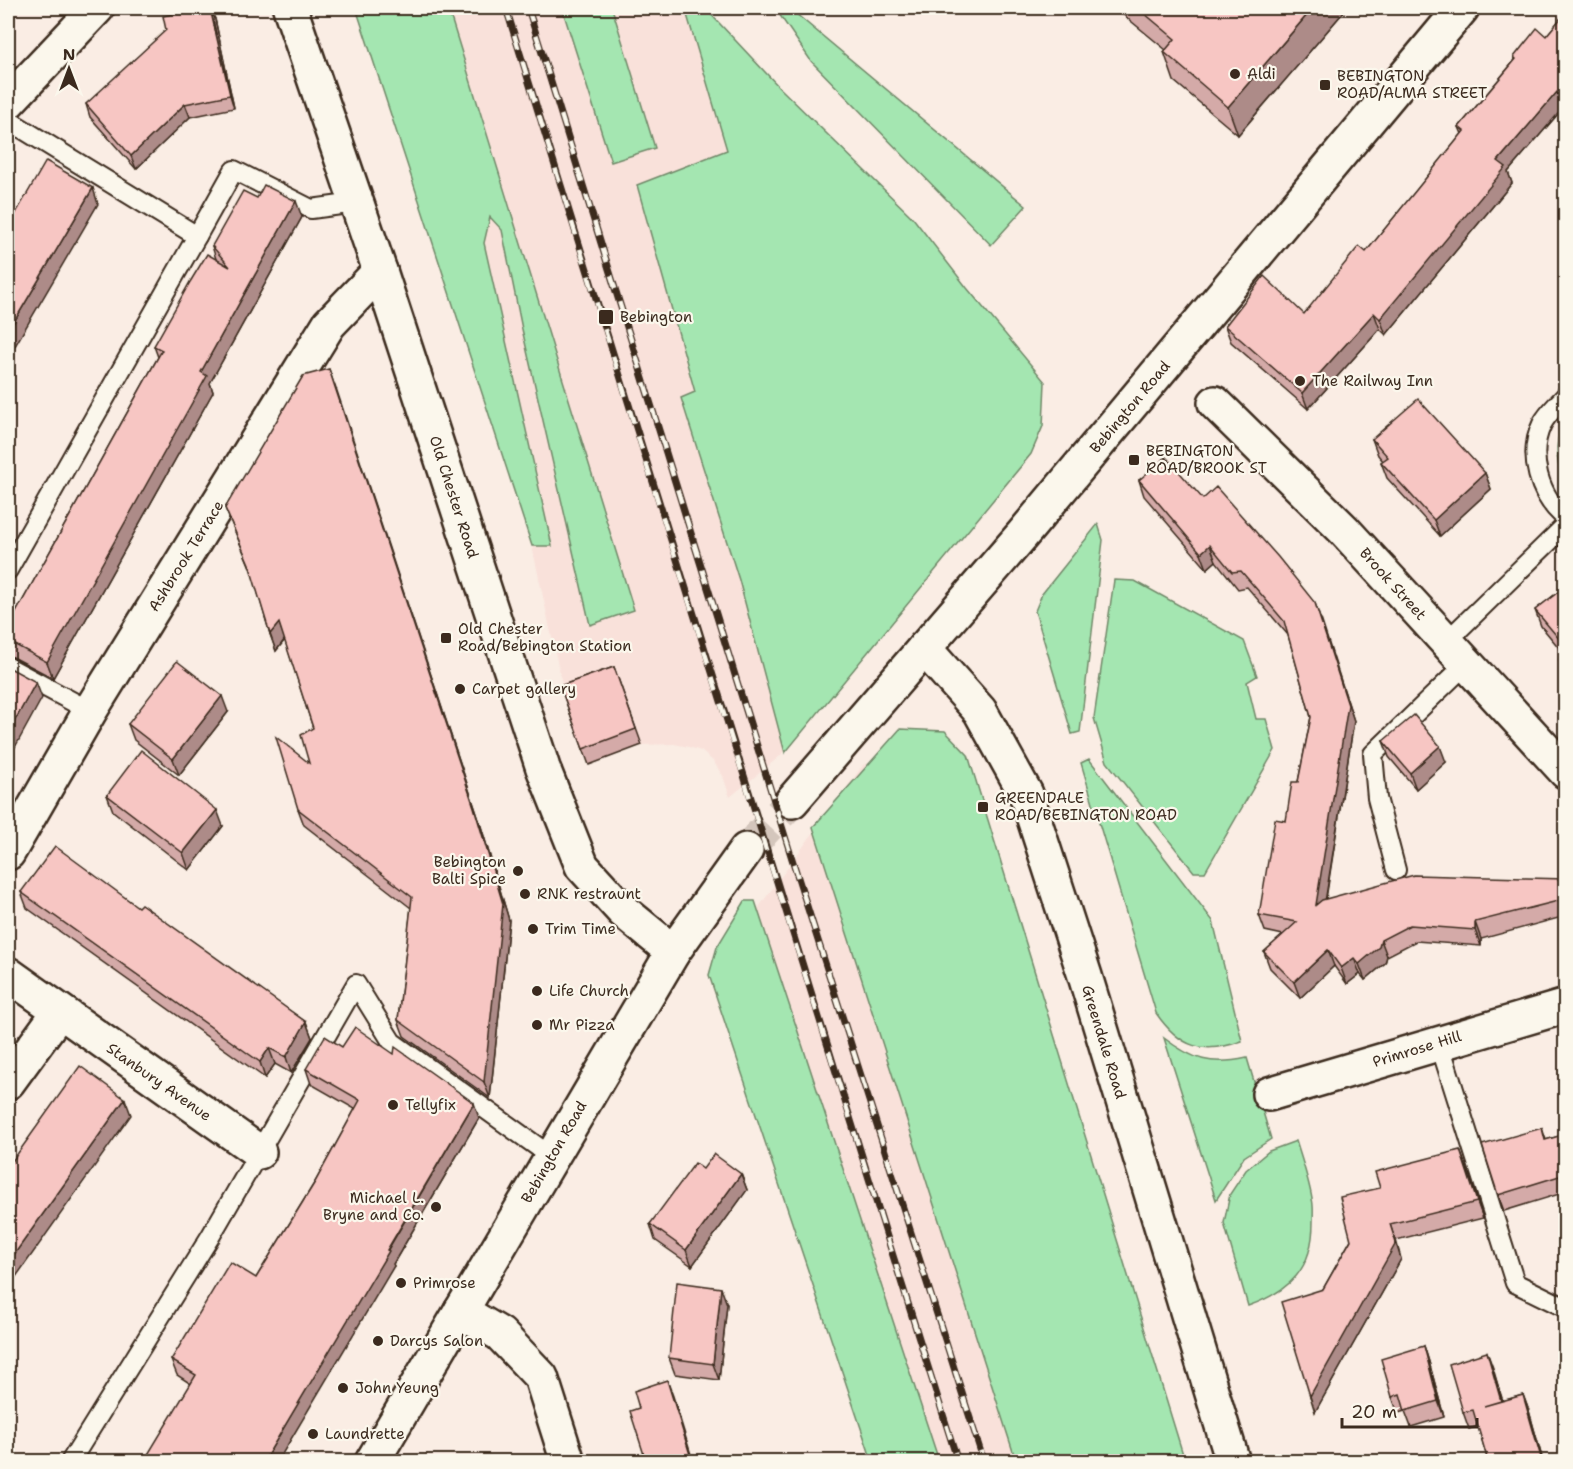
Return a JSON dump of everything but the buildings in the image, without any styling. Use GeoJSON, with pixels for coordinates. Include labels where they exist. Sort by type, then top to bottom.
{"type":"FeatureCollection","features":[{"type":"Feature","properties":{"kind":"street"},"geometry":{"type":"LineString","coordinates":[[8,102],[97,8]]}},
{"type":"Feature","properties":{"kind":"street","name":"Old Chester Road"},"geometry":{"type":"LineString","coordinates":[[290,8],[380,271],[543,768],[582,866],[623,911],[673,952]]}},
{"type":"Feature","properties":{"kind":"street","name":"Bebington Road"},"geometry":{"type":"LineString","coordinates":[[792,801],[1023,534],[1462,8]]}},
{"type":"Feature","properties":{"kind":"street","name":"Ashbrook Terrace"},"geometry":{"type":"LineString","coordinates":[[8,852],[90,711],[329,324],[380,271]]}},
{"type":"Feature","properties":{"kind":"street","name":"Brook Street"},"geometry":{"type":"LineString","coordinates":[[1215,403],[1344,530],[1566,772]]}},
{"type":"Feature","properties":{"kind":"street","name":"Greendale Road"},"geometry":{"type":"LineString","coordinates":[[924,648],[980,711],[1026,794],[1233,1461]]}},
{"type":"Feature","properties":{"kind":"street","name":"Bebington Road"},"geometry":{"type":"LineString","coordinates":[[372,1461],[673,952],[746,850]]}},
{"type":"Feature","properties":{"kind":"street","name":"Stanbury Avenue"},"geometry":{"type":"LineString","coordinates":[[8,974],[259,1152]]}},
{"type":"Feature","properties":{"kind":"street","name":"Primrose Hill"},"geometry":{"type":"LineString","coordinates":[[1269,1094],[1566,1006]]}},
{"type":"Feature","properties":{"kind":"street"},"geometry":{"type":"LineString","coordinates":[[8,1082],[59,1012]]}},
{"type":"Feature","properties":{"kind":"street"},"geometry":{"type":"LineString","coordinates":[[461,1311],[500,1334],[541,1377],[568,1461]]}},
{"type":"Feature","properties":{"kind":"lane"},"geometry":{"type":"LineString","coordinates":[[8,120],[197,236]]}},
{"type":"Feature","properties":{"kind":"lane"},"geometry":{"type":"LineString","coordinates":[[8,570],[234,170],[311,209],[356,203]]}},
{"type":"Feature","properties":{"kind":"lane"},"geometry":{"type":"LineString","coordinates":[[1566,395],[1542,424],[1536,448],[1537,473],[1546,497],[1566,518]]}},
{"type":"Feature","properties":{"kind":"lane"},"geometry":{"type":"LineString","coordinates":[[1396,870],[1377,798],[1373,754],[1566,525]]}},
{"type":"Feature","properties":{"kind":"lane"},"geometry":{"type":"LineString","coordinates":[[8,668],[90,711]]}},
{"type":"Feature","properties":{"kind":"lane"},"geometry":{"type":"LineString","coordinates":[[70,1461],[210,1237],[356,984],[392,1042],[552,1157]]}},
{"type":"Feature","properties":{"kind":"lane"},"geometry":{"type":"LineString","coordinates":[[1439,1042],[1515,1282],[1565,1311]]}},
{"type":"Feature","properties":{"kind":"shaded area"},"geometry":{"type":"Polygon","coordinates":[[[356,8],[696,8],[928,579],[779,757],[730,797],[723,776],[713,761],[701,751],[689,747],[674,744],[642,745],[589,765],[566,702],[532,546],[356,8]]]}},
{"type":"Feature","properties":{"kind":"shaded area"},"geometry":{"type":"Polygon","coordinates":[[[886,756],[1178,1461],[872,1461],[709,975],[863,765],[886,756]]]}},
{"type":"Feature","properties":{"kind":"green space"},"geometry":{"type":"Polygon","coordinates":[[[356,8],[448,8],[634,610],[590,625],[522,329],[502,230],[490,217],[484,243],[552,546],[532,546],[356,8]]]}},
{"type":"Feature","properties":{"kind":"green space"},"geometry":{"type":"Polygon","coordinates":[[[562,8],[612,8],[655,148],[611,162],[562,8]]]}},
{"type":"Feature","properties":{"kind":"green space"},"geometry":{"type":"Polygon","coordinates":[[[685,8],[705,8],[781,89],[913,218],[967,288],[1045,382],[1043,426],[1031,454],[785,753],[739,580],[681,398],[695,392],[637,185],[727,150],[685,8]]]}},
{"type":"Feature","properties":{"kind":"green space"},"geometry":{"type":"Polygon","coordinates":[[[775,8],[789,8],[1026,206],[991,245],[811,61],[775,8]]]}},
{"type":"Feature","properties":{"kind":"green space"},"geometry":{"type":"Polygon","coordinates":[[[1565,415],[1565,480],[1558,464],[1557,448],[1565,415]]]}},
{"type":"Feature","properties":{"kind":"green space"},"geometry":{"type":"Polygon","coordinates":[[[1098,524],[1103,540],[1080,732],[1072,734],[1035,611],[1042,594],[1098,524]]]}},
{"type":"Feature","properties":{"kind":"green space"},"geometry":{"type":"Polygon","coordinates":[[[1114,580],[1135,581],[1244,641],[1257,676],[1247,682],[1256,719],[1266,719],[1275,750],[1205,872],[1194,872],[1107,762],[1094,718],[1114,580]]]}},
{"type":"Feature","properties":{"kind":"green space"},"geometry":{"type":"Polygon","coordinates":[[[900,729],[945,731],[968,755],[1185,1461],[1016,1461],[813,827],[900,729]]]}},
{"type":"Feature","properties":{"kind":"green space"},"geometry":{"type":"Polygon","coordinates":[[[1089,759],[1213,921],[1242,1041],[1204,1048],[1193,1045],[1174,1034],[1156,1013],[1081,763],[1089,759]]]}},
{"type":"Feature","properties":{"kind":"green space"},"geometry":{"type":"Polygon","coordinates":[[[745,901],[755,901],[939,1461],[872,1461],[709,975],[717,947],[745,901]]]}},
{"type":"Feature","properties":{"kind":"green space"},"geometry":{"type":"Polygon","coordinates":[[[1164,1038],[1184,1052],[1203,1059],[1223,1061],[1247,1058],[1271,1139],[1244,1157],[1216,1200],[1164,1038]]]}},
{"type":"Feature","properties":{"kind":"green space"},"geometry":{"type":"Polygon","coordinates":[[[1296,1141],[1313,1205],[1309,1253],[1304,1265],[1287,1285],[1263,1300],[1248,1306],[1224,1223],[1230,1194],[1246,1170],[1269,1151],[1296,1141]]]}},
{"type":"Feature","properties":{"kind":"tunnel"},"geometry":{"type":"LineString","coordinates":[[746,850],[792,801]]}},
{"type":"Feature","properties":{"kind":"railway"},"geometry":{"type":"LineString","coordinates":[[506,8],[730,735],[958,1462]]}},
{"type":"Feature","properties":{"kind":"railway"},"geometry":{"type":"LineString","coordinates":[[528,8],[793,862],[984,1462]]}},
{"type":"Feature","properties":{"kind":"place","name":"Aldi"},"geometry":{"type":"Point","coordinates":[1235,74]}},
{"type":"Feature","properties":{"kind":"place","name":"BEBINGTON ROAD/ALMA STREET"},"geometry":{"type":"Point","coordinates":[1325,85]}},
{"type":"Feature","properties":{"kind":"place","name":"Bebington"},"geometry":{"type":"Point","coordinates":[606,317]}},
{"type":"Feature","properties":{"kind":"place","name":"The Railway Inn"},"geometry":{"type":"Point","coordinates":[1300,381]}},
{"type":"Feature","properties":{"kind":"place","name":"BEBINGTON ROAD/BROOK ST"},"geometry":{"type":"Point","coordinates":[1134,460]}},
{"type":"Feature","properties":{"kind":"place","name":"Old Chester Road/Bebington Station"},"geometry":{"type":"Point","coordinates":[446,638]}},
{"type":"Feature","properties":{"kind":"place","name":"Carpet gallery"},"geometry":{"type":"Point","coordinates":[460,689]}},
{"type":"Feature","properties":{"kind":"place","name":"GREENDALE ROAD/BEBINGTON ROAD"},"geometry":{"type":"Point","coordinates":[983,807]}},
{"type":"Feature","properties":{"kind":"place","name":"Bebington Balti Spice"},"geometry":{"type":"Point","coordinates":[518,871]}},
{"type":"Feature","properties":{"kind":"place","name":"RNK restraunt"},"geometry":{"type":"Point","coordinates":[525,894]}},
{"type":"Feature","properties":{"kind":"place","name":"Trim Time"},"geometry":{"type":"Point","coordinates":[533,929]}},
{"type":"Feature","properties":{"kind":"place","name":"Life Church"},"geometry":{"type":"Point","coordinates":[537,991]}},
{"type":"Feature","properties":{"kind":"place","name":"Mr Pizza"},"geometry":{"type":"Point","coordinates":[537,1025]}},
{"type":"Feature","properties":{"kind":"place","name":"Tellyfix"},"geometry":{"type":"Point","coordinates":[393,1105]}},
{"type":"Feature","properties":{"kind":"place","name":"Michael L. Bryne and Co."},"geometry":{"type":"Point","coordinates":[436,1207]}},
{"type":"Feature","properties":{"kind":"place","name":"Primrose"},"geometry":{"type":"Point","coordinates":[401,1283]}},
{"type":"Feature","properties":{"kind":"place","name":"Darcys Salon"},"geometry":{"type":"Point","coordinates":[378,1341]}},
{"type":"Feature","properties":{"kind":"place","name":"John Yeung"},"geometry":{"type":"Point","coordinates":[343,1388]}},
{"type":"Feature","properties":{"kind":"place","name":"Laundrette"},"geometry":{"type":"Point","coordinates":[313,1434]}}]}
